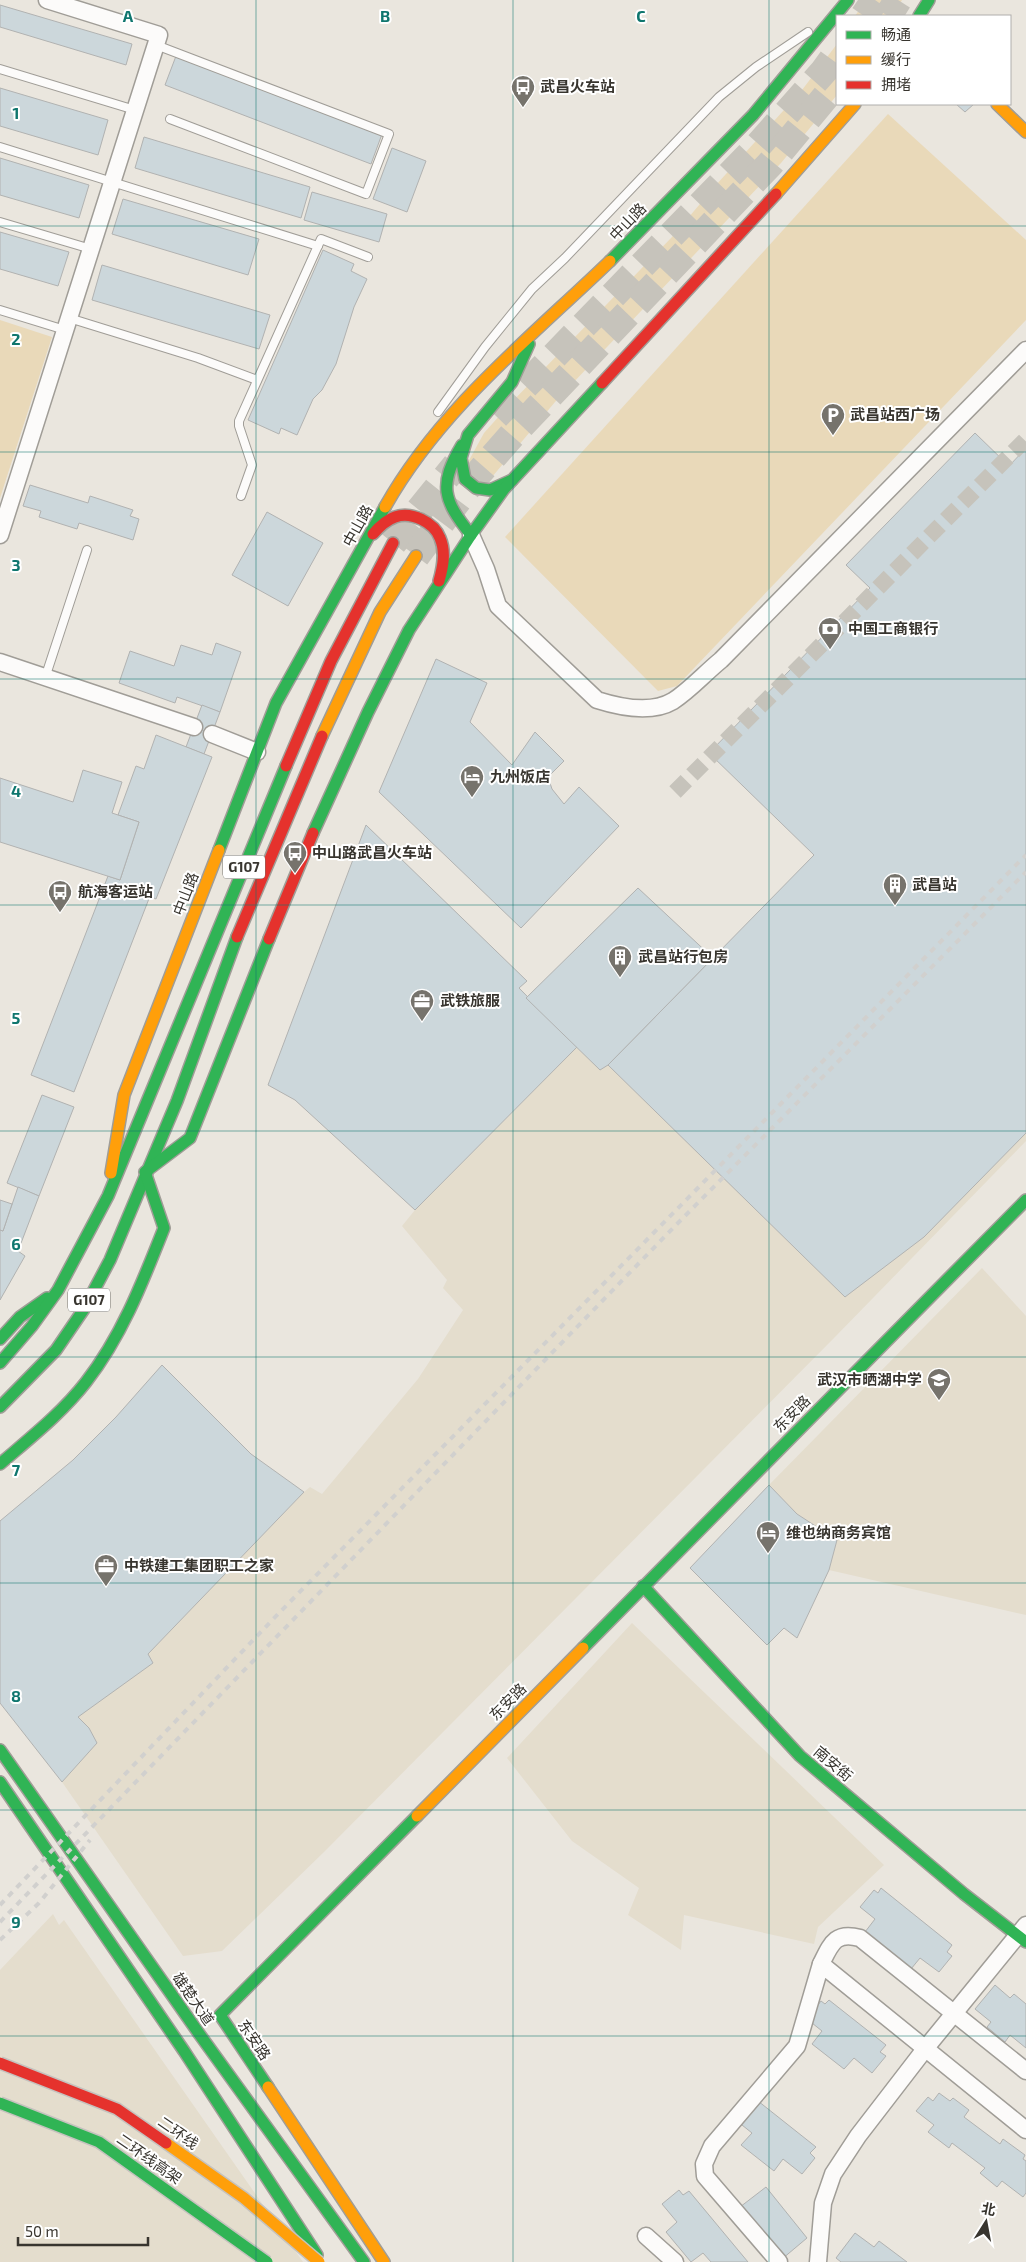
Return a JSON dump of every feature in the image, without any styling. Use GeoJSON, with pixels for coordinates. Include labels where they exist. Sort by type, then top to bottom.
{"type":"FeatureCollection","features":[{"type":"Feature","properties":{"kind":"main road","name":"中山路"},"geometry":{"type":"LineString","coordinates":[[108,1196],[124,1095],[276,702],[396,490],[428,441],[466,398],[615,257],[753,115],[847,0]]}},
{"type":"Feature","properties":{"kind":"main road"},"geometry":{"type":"LineString","coordinates":[[0,1464],[55,1416],[87,1381],[128,1312],[164,1228],[145,1172],[190,1138],[295,874],[368,712],[409,630],[471,535],[512,480],[804,163],[854,105]]}},
{"type":"Feature","properties":{"kind":"main road"},"geometry":{"type":"LineString","coordinates":[[998,105],[1026,132]]}},
{"type":"Feature","properties":{"kind":"main road"},"geometry":{"type":"LineString","coordinates":[[471,535],[458,519],[443,485],[445,476],[450,463],[471,431],[510,385],[532,335]]}},
{"type":"Feature","properties":{"kind":"main road"},"geometry":{"type":"LineString","coordinates":[[471,431],[464,446],[462,461],[463,475],[471,486],[484,491],[499,488],[512,480]]}},
{"type":"Feature","properties":{"kind":"main road"},"geometry":{"type":"LineString","coordinates":[[368,540],[380,526],[396,517],[416,517],[427,522],[438,535],[443,551],[442,571],[437,588]]}},
{"type":"Feature","properties":{"kind":"main road","name":"G107"},"geometry":{"type":"LineString","coordinates":[[0,1363],[32,1326],[58,1290],[108,1196],[284,770],[331,662],[393,543]]}},
{"type":"Feature","properties":{"kind":"main road","name":"G107"},"geometry":{"type":"LineString","coordinates":[[0,1407],[56,1350],[84,1309],[110,1260],[176,1101],[233,948],[302,780],[352,668],[376,620],[416,556]]}},
{"type":"Feature","properties":{"kind":"main road","name":"东安路"},"geometry":{"type":"LineString","coordinates":[[384,2262],[220,2016],[1026,1200]]}},
{"type":"Feature","properties":{"kind":"main road"},"geometry":{"type":"LineString","coordinates":[[0,1339],[20,1317],[58,1290]]}},
{"type":"Feature","properties":{"kind":"main road","name":"南安街"},"geometry":{"type":"LineString","coordinates":[[643,1586],[800,1756],[964,1894],[1023,1934]]}},
{"type":"Feature","properties":{"kind":"main road","name":"雄楚大道"},"geometry":{"type":"LineString","coordinates":[[0,1750],[200,2035],[364,2262]]}},
{"type":"Feature","properties":{"kind":"main road"},"geometry":{"type":"LineString","coordinates":[[0,1782],[184,2050],[320,2262]]}},
{"type":"Feature","properties":{"kind":"main road","name":"二环线"},"geometry":{"type":"LineString","coordinates":[[0,2064],[117,2109],[244,2198],[320,2262]]}},
{"type":"Feature","properties":{"kind":"main road","name":"二环线高架"},"geometry":{"type":"LineString","coordinates":[[0,2103],[99,2142],[267,2262]]}},
{"type":"Feature","properties":{"kind":"street"},"geometry":{"type":"LineString","coordinates":[[0,532],[159,35],[47,0]]}},
{"type":"Feature","properties":{"kind":"street"},"geometry":{"type":"LineString","coordinates":[[471,535],[486,569],[498,606],[597,700],[618,706],[643,709],[672,702],[721,660],[1026,350]]}},
{"type":"Feature","properties":{"kind":"street"},"geometry":{"type":"LineString","coordinates":[[0,662],[194,727]]}},
{"type":"Feature","properties":{"kind":"street"},"geometry":{"type":"LineString","coordinates":[[212,734],[257,752]]}},
{"type":"Feature","properties":{"kind":"street"},"geometry":{"type":"LineString","coordinates":[[818,2262],[823,2203],[833,2174],[858,2136],[925,2048],[1023,1934]]}},
{"type":"Feature","properties":{"kind":"street"},"geometry":{"type":"LineString","coordinates":[[779,2262],[705,2176],[704,2164],[712,2146],[797,2046],[821,1964],[830,1946],[839,1936],[849,1935],[860,1938],[1026,2071]]}},
{"type":"Feature","properties":{"kind":"street"},"geometry":{"type":"LineString","coordinates":[[821,1964],[1026,2130]]}},
{"type":"Feature","properties":{"kind":"street"},"geometry":{"type":"LineString","coordinates":[[646,2236],[675,2262]]}},
{"type":"Feature","properties":{"kind":"lane"},"geometry":{"type":"LineString","coordinates":[[432,420],[485,347],[532,289],[565,258],[719,97],[756,67],[812,30],[847,0]]}},
{"type":"Feature","properties":{"kind":"lane"},"geometry":{"type":"LineString","coordinates":[[156,45],[389,134],[366,194],[170,119]]}},
{"type":"Feature","properties":{"kind":"lane"},"geometry":{"type":"LineString","coordinates":[[0,69],[135,110]]}},
{"type":"Feature","properties":{"kind":"lane"},"geometry":{"type":"LineString","coordinates":[[0,147],[113,180],[318,246]]}},
{"type":"Feature","properties":{"kind":"lane"},"geometry":{"type":"LineString","coordinates":[[0,222],[91,249]]}},
{"type":"Feature","properties":{"kind":"lane"},"geometry":{"type":"LineString","coordinates":[[241,496],[252,466],[239,421],[320,239],[368,257]]}},
{"type":"Feature","properties":{"kind":"lane"},"geometry":{"type":"LineString","coordinates":[[0,310],[67,324],[198,358],[257,380]]}},
{"type":"Feature","properties":{"kind":"lane"},"geometry":{"type":"LineString","coordinates":[[352,567],[356,540]]}},
{"type":"Feature","properties":{"kind":"lane"},"geometry":{"type":"LineString","coordinates":[[45,678],[86,550]]}},
{"type":"Feature","properties":{"kind":"shaded area"},"geometry":{"type":"Polygon","coordinates":[[[866,0],[902,0],[893,15],[856,15],[866,0]]]}},
{"type":"Feature","properties":{"kind":"shaded area"},"geometry":{"type":"Polygon","coordinates":[[[836,45],[836,96],[781,163],[555,402],[487,483],[482,482],[467,464],[484,433],[672,237],[802,90],[836,45]]]}},
{"type":"Feature","properties":{"kind":"shaded area"},"geometry":{"type":"Polygon","coordinates":[[[888,114],[1026,240],[1026,320],[677,686],[658,691],[505,537],[888,114]]]}},
{"type":"Feature","properties":{"kind":"shaded area"},"geometry":{"type":"Polygon","coordinates":[[[0,320],[52,337],[0,498],[0,320]]]}},
{"type":"Feature","properties":{"kind":"shaded area","name":"武昌站"},"geometry":{"type":"Polygon","coordinates":[[[1026,642],[1026,1141],[835,1337],[324,1852],[222,1951],[183,1956],[62,1782],[97,1743],[89,1728],[78,1717],[153,1663],[148,1654],[304,1492],[310,1487],[322,1494],[418,1379],[463,1310],[443,1288],[447,1280],[402,1226],[415,1210],[577,1047],[608,1065],[1026,642]]]}},
{"type":"Feature","properties":{"kind":"shaded area","name":"武汉市晒湖中学"},"geometry":{"type":"Polygon","coordinates":[[[982,1268],[1026,1316],[1026,1615],[829,1570],[837,1540],[797,1514],[769,1485],[982,1268]]]}},
{"type":"Feature","properties":{"kind":"shaded area"},"geometry":{"type":"Polygon","coordinates":[[[632,1623],[884,1865],[818,1927],[814,1944],[684,1915],[681,1950],[628,1915],[639,1888],[572,1841],[507,1758],[632,1623]]]}},
{"type":"Feature","properties":{"kind":"shaded area"},"geometry":{"type":"Polygon","coordinates":[[[53,1914],[59,1925],[64,1920],[303,2262],[0,2262],[0,1970],[53,1914]]]}},
{"type":"Feature","properties":{"kind":"building"},"geometry":{"type":"Polygon","coordinates":[[[0,5],[132,44],[126,65],[0,27],[0,5]]]}},
{"type":"Feature","properties":{"kind":"building"},"geometry":{"type":"Polygon","coordinates":[[[176,56],[382,134],[371,164],[165,85],[176,56]]]}},
{"type":"Feature","properties":{"kind":"building"},"geometry":{"type":"Polygon","coordinates":[[[0,88],[108,120],[98,155],[0,126],[0,88]]]}},
{"type":"Feature","properties":{"kind":"building"},"geometry":{"type":"Polygon","coordinates":[[[957,105],[973,105],[965,112],[957,105]]]}},
{"type":"Feature","properties":{"kind":"building"},"geometry":{"type":"Polygon","coordinates":[[[144,137],[310,187],[301,218],[135,168],[144,137]]]}},
{"type":"Feature","properties":{"kind":"building"},"geometry":{"type":"Polygon","coordinates":[[[392,148],[426,161],[407,212],[373,199],[392,148]]]}},
{"type":"Feature","properties":{"kind":"building"},"geometry":{"type":"Polygon","coordinates":[[[0,158],[89,185],[79,218],[0,195],[0,158]]]}},
{"type":"Feature","properties":{"kind":"building"},"geometry":{"type":"Polygon","coordinates":[[[312,192],[387,214],[379,242],[304,220],[312,192]]]}},
{"type":"Feature","properties":{"kind":"building"},"geometry":{"type":"Polygon","coordinates":[[[123,199],[259,239],[248,275],[112,234],[123,199]]]}},
{"type":"Feature","properties":{"kind":"building"},"geometry":{"type":"Polygon","coordinates":[[[0,232],[69,252],[58,286],[0,269],[0,232]]]}},
{"type":"Feature","properties":{"kind":"building"},"geometry":{"type":"Polygon","coordinates":[[[323,250],[354,264],[351,271],[367,279],[354,307],[336,364],[322,390],[313,399],[297,435],[281,428],[279,434],[248,420],[323,250]]]}},
{"type":"Feature","properties":{"kind":"building"},"geometry":{"type":"Polygon","coordinates":[[[102,265],[270,315],[259,349],[92,300],[102,265]]]}},
{"type":"Feature","properties":{"kind":"building","name":"武昌站"},"geometry":{"type":"Polygon","coordinates":[[[975,433],[1009,466],[1026,448],[1026,1133],[924,1237],[845,1297],[608,1065],[814,855],[709,753],[870,588],[846,565],[975,433]]]}},
{"type":"Feature","properties":{"kind":"building"},"geometry":{"type":"Polygon","coordinates":[[[30,485],[88,503],[90,496],[133,510],[130,516],[139,519],[133,540],[79,523],[77,529],[39,517],[41,511],[23,506],[30,485]]]}},
{"type":"Feature","properties":{"kind":"building"},"geometry":{"type":"Polygon","coordinates":[[[267,512],[323,543],[288,606],[232,575],[267,512]]]}},
{"type":"Feature","properties":{"kind":"building"},"geometry":{"type":"Polygon","coordinates":[[[216,643],[241,652],[220,712],[177,697],[175,703],[119,683],[130,651],[174,666],[181,645],[212,655],[216,643]]]}},
{"type":"Feature","properties":{"kind":"building","name":"九州饭店"},"geometry":{"type":"Polygon","coordinates":[[[436,659],[487,683],[470,722],[512,765],[535,732],[564,761],[548,777],[552,789],[564,804],[579,787],[619,826],[521,928],[379,792],[436,659]]]}},
{"type":"Feature","properties":{"kind":"building"},"geometry":{"type":"Polygon","coordinates":[[[202,705],[220,712],[204,754],[186,747],[202,705]]]}},
{"type":"Feature","properties":{"kind":"building"},"geometry":{"type":"Polygon","coordinates":[[[156,735],[212,757],[156,899],[150,896],[74,1092],[31,1075],[108,876],[120,880],[139,822],[118,815],[136,766],[144,769],[156,735]]]}},
{"type":"Feature","properties":{"kind":"building"},"geometry":{"type":"Polygon","coordinates":[[[83,770],[122,782],[112,813],[139,822],[120,880],[0,842],[0,778],[73,802],[83,770]]]}},
{"type":"Feature","properties":{"kind":"building","name":"武铁旅服"},"geometry":{"type":"Polygon","coordinates":[[[366,825],[527,981],[519,988],[577,1047],[415,1210],[295,1100],[268,1085],[366,825]]]}},
{"type":"Feature","properties":{"kind":"building","name":"武昌站行包房"},"geometry":{"type":"Polygon","coordinates":[[[638,888],[713,958],[608,1065],[600,1070],[526,998],[638,888]]]}},
{"type":"Feature","properties":{"kind":"building"},"geometry":{"type":"Polygon","coordinates":[[[42,1095],[74,1107],[39,1196],[7,1183],[42,1095]]]}},
{"type":"Feature","properties":{"kind":"building"},"geometry":{"type":"Polygon","coordinates":[[[18,1187],[39,1196],[18,1251],[25,1256],[0,1300],[0,1230],[3,1231],[18,1187]]]}},
{"type":"Feature","properties":{"kind":"building"},"geometry":{"type":"Polygon","coordinates":[[[0,1200],[12,1204],[3,1231],[0,1230],[0,1200]]]}},
{"type":"Feature","properties":{"kind":"building","name":"中铁建工集团职工之家"},"geometry":{"type":"Polygon","coordinates":[[[162,1365],[251,1454],[304,1492],[148,1654],[153,1663],[78,1717],[89,1728],[97,1743],[62,1782],[0,1703],[0,1521],[73,1460],[116,1417],[162,1365]]]}},
{"type":"Feature","properties":{"kind":"building","name":"维也纳商务宾馆"},"geometry":{"type":"Polygon","coordinates":[[[769,1485],[797,1514],[837,1540],[829,1570],[797,1638],[784,1628],[767,1645],[690,1568],[769,1485]]]}},
{"type":"Feature","properties":{"kind":"building"},"geometry":{"type":"Polygon","coordinates":[[[881,1888],[952,1945],[947,1952],[952,1956],[939,1972],[920,1958],[911,1969],[865,1932],[875,1919],[860,1907],[874,1890],[878,1893],[881,1888]]]}},
{"type":"Feature","properties":{"kind":"building"},"geometry":{"type":"Polygon","coordinates":[[[995,1985],[1010,1998],[1014,1994],[1026,2004],[1026,2048],[1010,2035],[1005,2042],[987,2027],[991,2022],[975,2009],[995,1985]]]}},
{"type":"Feature","properties":{"kind":"building"},"geometry":{"type":"Polygon","coordinates":[[[829,2000],[886,2045],[880,2052],[886,2056],[872,2073],[854,2058],[844,2069],[812,2044],[822,2031],[807,2019],[821,2001],[825,2004],[829,2000]]]}},
{"type":"Feature","properties":{"kind":"building"},"geometry":{"type":"Polygon","coordinates":[[[939,2093],[950,2101],[953,2098],[969,2110],[964,2117],[1000,2144],[1003,2139],[1025,2155],[1023,2159],[1026,2161],[1026,2193],[1023,2197],[1002,2181],[997,2187],[980,2173],[985,2168],[952,2143],[949,2148],[928,2132],[934,2125],[916,2111],[928,2097],[933,2101],[939,2093]]]}},
{"type":"Feature","properties":{"kind":"building"},"geometry":{"type":"Polygon","coordinates":[[[758,2101],[816,2147],[810,2153],[815,2158],[802,2174],[783,2159],[774,2171],[741,2145],[752,2133],[737,2121],[758,2101]]]}},
{"type":"Feature","properties":{"kind":"building"},"geometry":{"type":"Polygon","coordinates":[[[766,2187],[807,2238],[782,2259],[740,2207],[766,2187]]]}},
{"type":"Feature","properties":{"kind":"building"},"geometry":{"type":"Polygon","coordinates":[[[679,2190],[683,2195],[689,2191],[748,2262],[711,2262],[703,2253],[691,2262],[666,2232],[677,2222],[662,2204],[679,2190]]]}},
{"type":"Feature","properties":{"kind":"building"},"geometry":{"type":"Polygon","coordinates":[[[855,2233],[874,2247],[879,2241],[907,2262],[841,2262],[836,2258],[855,2233]]]}},
{"type":"Feature","properties":{"kind":"tunnel"},"geometry":{"type":"LineString","coordinates":[[865,15],[875,0]]}},
{"type":"Feature","properties":{"kind":"tunnel"},"geometry":{"type":"LineString","coordinates":[[889,15],[898,0]]}},
{"type":"Feature","properties":{"kind":"tunnel"},"geometry":{"type":"LineString","coordinates":[[496,416],[755,149],[824,71],[836,54]]}},
{"type":"Feature","properties":{"kind":"tunnel"},"geometry":{"type":"LineString","coordinates":[[416,556],[477,475],[513,434],[770,164],[827,95]]}},
{"type":"Feature","properties":{"kind":"tunnel"},"geometry":{"type":"LineString","coordinates":[[675,792],[1026,439]]}},
{"type":"Feature","properties":{"kind":"tunnel"},"geometry":{"type":"LineString","coordinates":[[393,543],[456,465]]}},
{"type":"Feature","properties":{"kind":"railway"},"geometry":{"type":"LineString","coordinates":[[0,1905],[279,1613],[1026,855]]}},
{"type":"Feature","properties":{"kind":"railway"},"geometry":{"type":"LineString","coordinates":[[0,1922],[674,1227],[1026,872]]}},
{"type":"Feature","properties":{"kind":"railway"},"geometry":{"type":"LineString","coordinates":[[0,1940],[39,1903],[90,1840]]}},
{"type":"Feature","properties":{"kind":"traffic: fast"},"geometry":{"type":"LineString","coordinates":[[610,261],[753,115],[848,0]]}},
{"type":"Feature","properties":{"kind":"traffic: fast"},"geometry":{"type":"LineString","coordinates":[[920,15],[929,0]]}},
{"type":"Feature","properties":{"kind":"traffic: fast"},"geometry":{"type":"LineString","coordinates":[[512,480],[490,490],[476,488],[465,479],[461,458],[468,435],[512,382],[529,344]]}},
{"type":"Feature","properties":{"kind":"traffic: fast"},"geometry":{"type":"LineString","coordinates":[[313,833],[368,712],[409,630],[471,535],[504,489],[602,383]]}},
{"type":"Feature","properties":{"kind":"traffic: fast"},"geometry":{"type":"LineString","coordinates":[[462,445],[449,471],[447,492],[454,512],[471,535]]}},
{"type":"Feature","properties":{"kind":"traffic: fast"},"geometry":{"type":"LineString","coordinates":[[219,850],[276,703],[385,507]]}},
{"type":"Feature","properties":{"kind":"traffic: fast"},"geometry":{"type":"LineString","coordinates":[[0,1363],[32,1326],[58,1290],[108,1196],[286,766]]}},
{"type":"Feature","properties":{"kind":"traffic: fast"},"geometry":{"type":"LineString","coordinates":[[0,1407],[56,1350],[84,1309],[110,1260],[177,1101],[237,937]]}},
{"type":"Feature","properties":{"kind":"traffic: fast"},"geometry":{"type":"LineString","coordinates":[[0,1464],[45,1425],[77,1393],[99,1364],[131,1308],[164,1228],[145,1172],[190,1138],[269,939]]}},
{"type":"Feature","properties":{"kind":"traffic: fast"},"geometry":{"type":"LineString","coordinates":[[583,1648],[1026,1200]]}},
{"type":"Feature","properties":{"kind":"traffic: fast"},"geometry":{"type":"LineString","coordinates":[[0,1339],[20,1317],[47,1298]]}},
{"type":"Feature","properties":{"kind":"traffic: fast"},"geometry":{"type":"LineString","coordinates":[[643,1586],[800,1756],[964,1894],[1026,1942]]}},
{"type":"Feature","properties":{"kind":"traffic: fast"},"geometry":{"type":"LineString","coordinates":[[0,1750],[200,2035],[364,2262]]}},
{"type":"Feature","properties":{"kind":"traffic: fast"},"geometry":{"type":"LineString","coordinates":[[0,1782],[184,2051],[317,2255]]}},
{"type":"Feature","properties":{"kind":"traffic: fast"},"geometry":{"type":"LineString","coordinates":[[268,2087],[220,2015],[417,1816]]}},
{"type":"Feature","properties":{"kind":"traffic: fast"},"geometry":{"type":"LineString","coordinates":[[0,2103],[99,2142],[267,2262]]}},
{"type":"Feature","properties":{"kind":"traffic: slow"},"geometry":{"type":"LineString","coordinates":[[776,194],[854,105]]}},
{"type":"Feature","properties":{"kind":"traffic: slow"},"geometry":{"type":"LineString","coordinates":[[998,105],[1026,132]]}},
{"type":"Feature","properties":{"kind":"traffic: slow"},"geometry":{"type":"LineString","coordinates":[[385,507],[407,471],[459,406],[518,347],[610,261]]}},
{"type":"Feature","properties":{"kind":"traffic: slow"},"geometry":{"type":"LineString","coordinates":[[322,736],[380,612],[416,556]]}},
{"type":"Feature","properties":{"kind":"traffic: slow"},"geometry":{"type":"LineString","coordinates":[[111,1173],[124,1095],[219,850]]}},
{"type":"Feature","properties":{"kind":"traffic: slow"},"geometry":{"type":"LineString","coordinates":[[417,1816],[583,1648]]}},
{"type":"Feature","properties":{"kind":"traffic: slow"},"geometry":{"type":"LineString","coordinates":[[268,2087],[384,2262]]}},
{"type":"Feature","properties":{"kind":"traffic: slow"},"geometry":{"type":"LineString","coordinates":[[166,2143],[244,2198],[319,2262]]}},
{"type":"Feature","properties":{"kind":"traffic: jam"},"geometry":{"type":"LineString","coordinates":[[602,383],[776,194]]}},
{"type":"Feature","properties":{"kind":"traffic: jam"},"geometry":{"type":"LineString","coordinates":[[373,534],[380,526],[392,518],[401,516],[421,519],[433,527],[440,538],[443,549],[443,565],[439,581]]}},
{"type":"Feature","properties":{"kind":"traffic: jam"},"geometry":{"type":"LineString","coordinates":[[286,766],[331,661],[393,543]]}},
{"type":"Feature","properties":{"kind":"traffic: jam"},"geometry":{"type":"LineString","coordinates":[[237,937],[322,736]]}},
{"type":"Feature","properties":{"kind":"traffic: jam"},"geometry":{"type":"LineString","coordinates":[[269,939],[313,833]]}},
{"type":"Feature","properties":{"kind":"traffic: jam"},"geometry":{"type":"LineString","coordinates":[[0,2063],[117,2109],[166,2143]]}},
{"type":"Feature","properties":{"kind":"place","name":"武昌火车站"},"geometry":{"type":"Point","coordinates":[523,108]}},
{"type":"Feature","properties":{"kind":"place","name":"武昌站西广场"},"geometry":{"type":"Point","coordinates":[833,436]}},
{"type":"Feature","properties":{"kind":"place","name":"中国工商银行"},"geometry":{"type":"Point","coordinates":[830,650]}},
{"type":"Feature","properties":{"kind":"place","name":"九州饭店"},"geometry":{"type":"Point","coordinates":[472,798]}},
{"type":"Feature","properties":{"kind":"place","name":"中山路武昌火车站"},"geometry":{"type":"Point","coordinates":[295,874]}},
{"type":"Feature","properties":{"kind":"place","name":"武昌站"},"geometry":{"type":"Point","coordinates":[895,906]}},
{"type":"Feature","properties":{"kind":"place","name":"航海客运站"},"geometry":{"type":"Point","coordinates":[60,913]}},
{"type":"Feature","properties":{"kind":"place","name":"武昌站行包房"},"geometry":{"type":"Point","coordinates":[620,978]}},
{"type":"Feature","properties":{"kind":"place","name":"武铁旅服"},"geometry":{"type":"Point","coordinates":[422,1022]}},
{"type":"Feature","properties":{"kind":"place","name":"武汉市晒湖中学"},"geometry":{"type":"Point","coordinates":[939,1401]}},
{"type":"Feature","properties":{"kind":"place","name":"维也纳商务宾馆"},"geometry":{"type":"Point","coordinates":[768,1554]}},
{"type":"Feature","properties":{"kind":"place","name":"中铁建工集团职工之家"},"geometry":{"type":"Point","coordinates":[106,1587]}}]}
